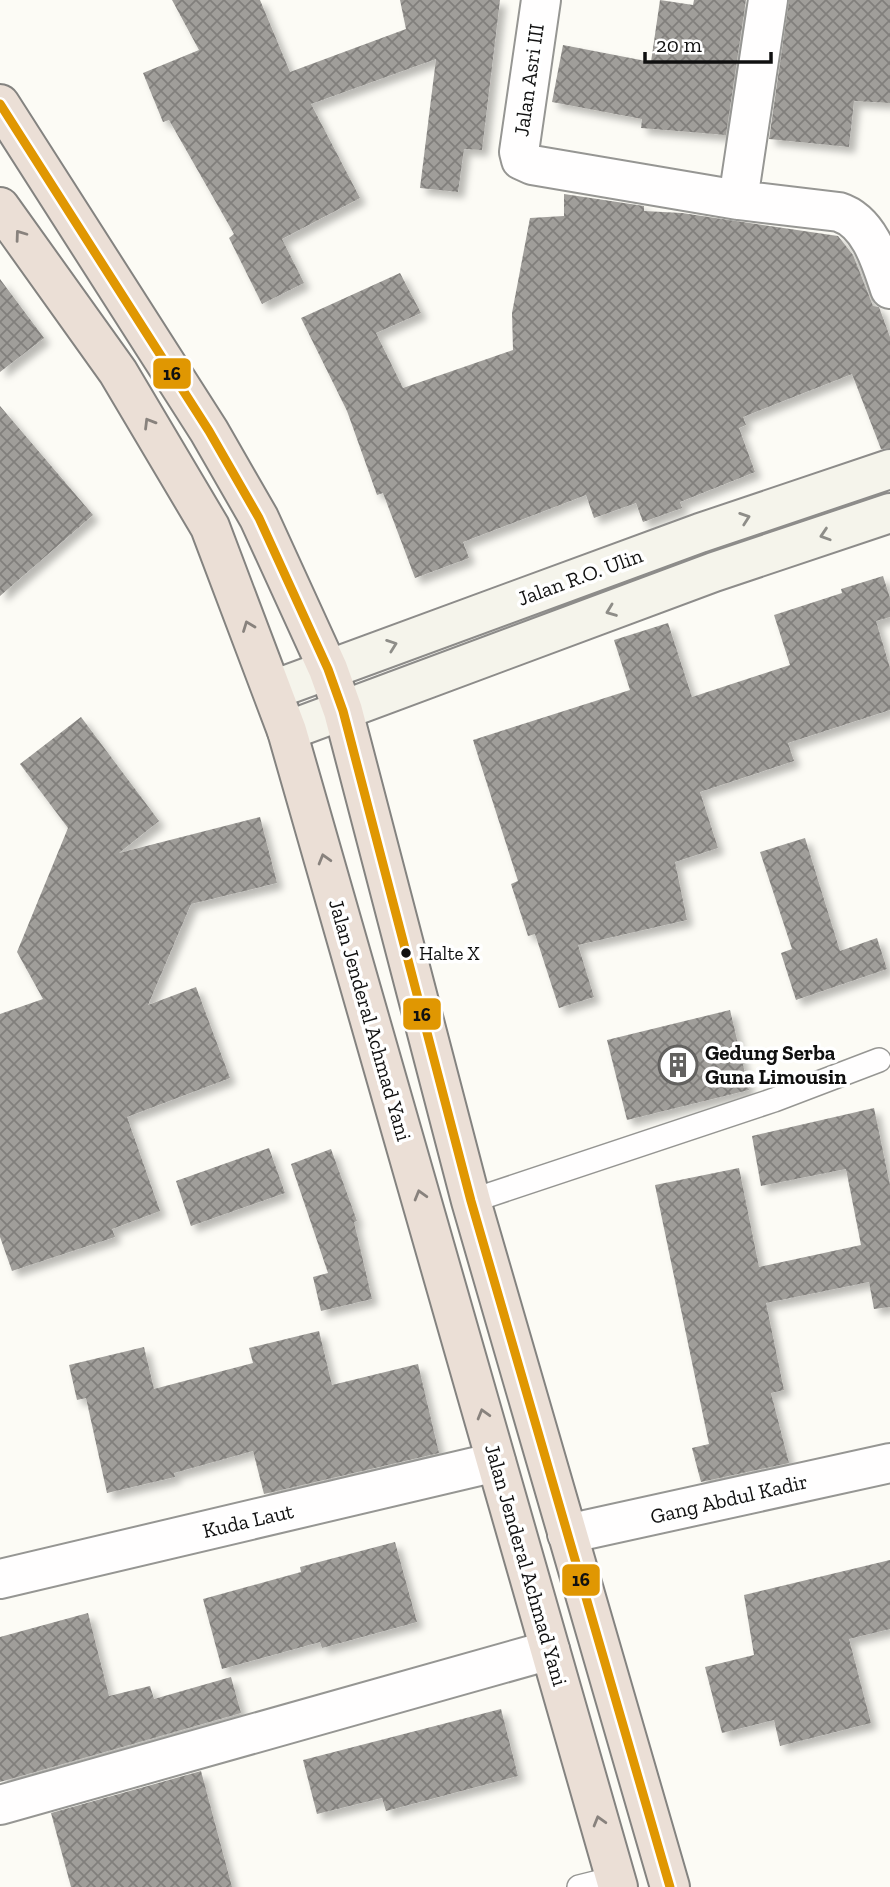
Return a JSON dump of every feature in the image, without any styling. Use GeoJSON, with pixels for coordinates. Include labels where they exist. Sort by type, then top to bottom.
{"type":"FeatureCollection","features":[{"type":"Feature","properties":{"kind":"highway"},"geometry":{"type":"LineString","coordinates":[[0,104],[215,442],[259,518],[328,669],[343,711],[471,1201],[670,1887]]}},
{"type":"Feature","properties":{"kind":"highway","name":"Jalan Jenderal Achmad Yani"},"geometry":{"type":"LineString","coordinates":[[0,208],[118,372],[210,527],[273,690],[550,1650],[604,1884]]}},
{"type":"Feature","properties":{"kind":"main road","name":"Jalan R.O. Ulin"},"geometry":{"type":"LineString","coordinates":[[273,690],[701,533],[890,469]]}},
{"type":"Feature","properties":{"kind":"main road","name":"Jalan R.O. Ulin"},"geometry":{"type":"LineString","coordinates":[[287,731],[714,572],[890,513]]}},
{"type":"Feature","properties":{"kind":"main road"},"geometry":{"type":"LineString","coordinates":[[701,533],[714,572]]}},
{"type":"Feature","properties":{"kind":"street","name":"Jalan Asri III"},"geometry":{"type":"LineString","coordinates":[[541,0],[519,152],[521,160],[532,165],[738,201]]}},
{"type":"Feature","properties":{"kind":"street"},"geometry":{"type":"LineString","coordinates":[[768,0],[738,201],[839,212],[851,216],[886,264]]}},
{"type":"Feature","properties":{"kind":"street","name":"Kuda Laut"},"geometry":{"type":"LineString","coordinates":[[0,1579],[496,1462]]}},
{"type":"Feature","properties":{"kind":"street","name":"Gang Abdul Kadir"},"geometry":{"type":"LineString","coordinates":[[567,1534],[890,1463]]}},
{"type":"Feature","properties":{"kind":"street"},"geometry":{"type":"LineString","coordinates":[[0,1805],[550,1650]]}},
{"type":"Feature","properties":{"kind":"lane"},"geometry":{"type":"LineString","coordinates":[[471,1201],[774,1100],[879,1060]]}},
{"type":"Feature","properties":{"kind":"building"},"geometry":{"type":"Polygon","coordinates":[[[172,0],[260,0],[290,72],[406,29],[400,0],[500,0],[482,150],[464,149],[458,192],[420,188],[436,59],[311,104],[360,198],[282,239],[304,283],[262,304],[229,238],[234,234],[169,120],[163,122],[143,73],[199,50],[172,0]]]}},
{"type":"Feature","properties":{"kind":"building"},"geometry":{"type":"Polygon","coordinates":[[[660,0],[693,5],[694,0],[746,0],[726,135],[641,128],[642,119],[552,102],[563,45],[651,62],[660,0]]]}},
{"type":"Feature","properties":{"kind":"building"},"geometry":{"type":"Polygon","coordinates":[[[789,0],[890,0],[890,103],[854,101],[849,147],[769,139],[789,0]]]}},
{"type":"Feature","properties":{"kind":"building"},"geometry":{"type":"Polygon","coordinates":[[[564,194],[644,206],[644,211],[682,213],[838,236],[853,255],[873,306],[879,307],[890,337],[890,448],[881,449],[852,374],[743,417],[746,425],[739,428],[755,472],[680,502],[682,508],[643,522],[636,503],[594,518],[586,495],[463,542],[469,558],[415,578],[383,493],[377,495],[347,411],[301,318],[400,273],[421,313],[376,333],[403,388],[513,350],[512,313],[530,218],[564,216],[564,194]]]}},
{"type":"Feature","properties":{"kind":"building"},"geometry":{"type":"Polygon","coordinates":[[[0,279],[44,338],[0,372],[0,279]]]}},
{"type":"Feature","properties":{"kind":"building"},"geometry":{"type":"Polygon","coordinates":[[[0,406],[93,515],[0,596],[0,406]]]}},
{"type":"Feature","properties":{"kind":"building"},"geometry":{"type":"Polygon","coordinates":[[[883,576],[890,598],[890,617],[876,621],[890,668],[890,710],[788,743],[794,761],[700,792],[718,848],[675,862],[687,920],[578,945],[594,997],[559,1008],[535,934],[528,936],[511,884],[518,881],[473,740],[630,690],[614,640],[668,623],[692,697],[790,665],[774,615],[842,593],[841,589],[883,576]]]}},
{"type":"Feature","properties":{"kind":"building"},"geometry":{"type":"Polygon","coordinates":[[[81,717],[159,821],[119,853],[260,817],[277,883],[191,904],[148,1005],[196,987],[230,1078],[127,1117],[160,1211],[112,1229],[115,1237],[12,1271],[0,1237],[0,1014],[43,999],[17,952],[68,828],[20,764],[81,717]]]}},
{"type":"Feature","properties":{"kind":"building"},"geometry":{"type":"Polygon","coordinates":[[[805,838],[840,951],[877,938],[887,969],[796,1000],[781,953],[792,949],[760,852],[805,838]]]}},
{"type":"Feature","properties":{"kind":"building","name":"Gedung Serba Guna Limousin"},"geometry":{"type":"Polygon","coordinates":[[[730,1010],[749,1090],[627,1120],[607,1040],[730,1010]]]}},
{"type":"Feature","properties":{"kind":"building"},"geometry":{"type":"Polygon","coordinates":[[[874,1108],[890,1185],[890,1307],[874,1309],[869,1282],[766,1303],[784,1390],[771,1393],[789,1463],[701,1482],[692,1448],[709,1444],[655,1185],[739,1168],[759,1267],[861,1245],[846,1169],[761,1186],[752,1136],[874,1108]]]}},
{"type":"Feature","properties":{"kind":"building"},"geometry":{"type":"Polygon","coordinates":[[[269,1148],[285,1193],[191,1226],[176,1181],[269,1148]]]}},
{"type":"Feature","properties":{"kind":"building"},"geometry":{"type":"Polygon","coordinates":[[[331,1149],[357,1221],[354,1222],[372,1299],[321,1311],[313,1277],[328,1273],[291,1164],[331,1149]]]}},
{"type":"Feature","properties":{"kind":"building"},"geometry":{"type":"Polygon","coordinates":[[[319,1331],[332,1385],[418,1364],[439,1453],[264,1494],[253,1451],[174,1473],[175,1477],[107,1493],[86,1398],[77,1400],[69,1365],[144,1347],[154,1389],[253,1363],[249,1348],[319,1331]]]}},
{"type":"Feature","properties":{"kind":"building"},"geometry":{"type":"Polygon","coordinates":[[[395,1542],[417,1622],[322,1648],[320,1642],[222,1669],[203,1599],[301,1572],[300,1567],[395,1542]]]}},
{"type":"Feature","properties":{"kind":"building"},"geometry":{"type":"Polygon","coordinates":[[[890,1560],[890,1629],[849,1639],[871,1723],[780,1746],[774,1720],[722,1733],[705,1667],[754,1655],[744,1595],[890,1560]]]}},
{"type":"Feature","properties":{"kind":"building"},"geometry":{"type":"Polygon","coordinates":[[[88,1613],[109,1696],[150,1686],[154,1699],[231,1677],[241,1713],[0,1782],[0,1637],[88,1613]]]}},
{"type":"Feature","properties":{"kind":"building"},"geometry":{"type":"Polygon","coordinates":[[[501,1709],[518,1776],[386,1811],[382,1798],[317,1814],[303,1760],[501,1709]]]}},
{"type":"Feature","properties":{"kind":"building"},"geometry":{"type":"Polygon","coordinates":[[[201,1771],[232,1887],[71,1887],[51,1813],[201,1771]]]}},
{"type":"Feature","properties":{"kind":"transit line","name":"16"},"geometry":{"type":"LineString","coordinates":[[0,104],[209,431],[259,518],[328,669],[343,711],[471,1201],[670,1887]]}},
{"type":"Feature","properties":{"kind":"place","name":"Halte X"},"geometry":{"type":"Point","coordinates":[406,953]}},
{"type":"Feature","properties":{"kind":"place","name":"Gedung Serba Guna Limousin"},"geometry":{"type":"Point","coordinates":[678,1065]}}]}
